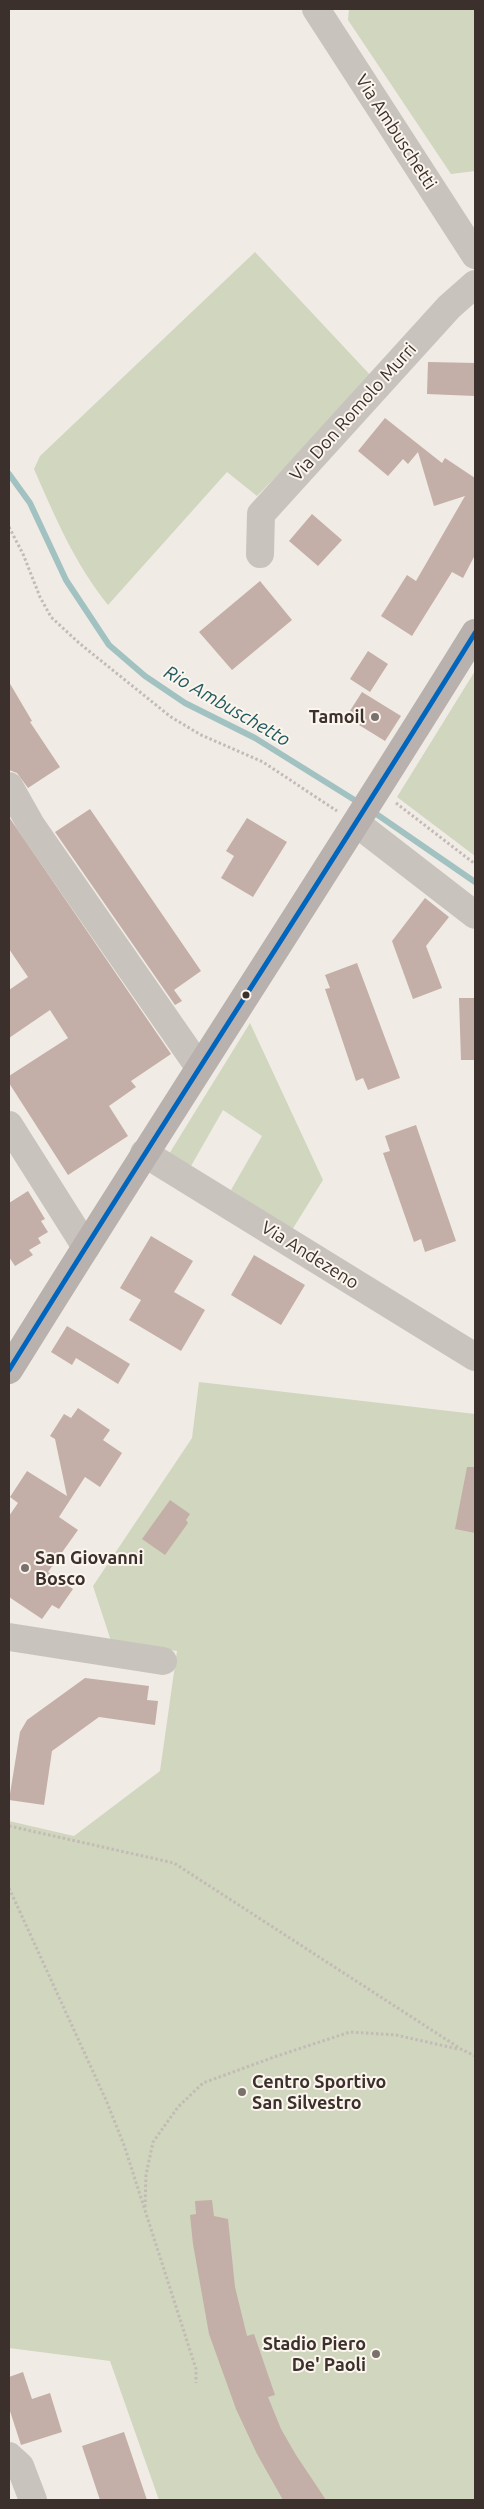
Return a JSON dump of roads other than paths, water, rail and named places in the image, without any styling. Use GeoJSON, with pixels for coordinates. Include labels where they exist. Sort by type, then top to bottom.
{"type":"FeatureCollection","features":[{"type":"Feature","properties":{"kind":"main road"},"geometry":{"type":"LineString","coordinates":[[9,1370],[144,1153],[378,790],[475,633]]}},
{"type":"Feature","properties":{"kind":"street","name":"Via Ambuschetti"},"geometry":{"type":"LineString","coordinates":[[316,9],[475,255]]}},
{"type":"Feature","properties":{"kind":"street","name":"Via Don Romolo Murri"},"geometry":{"type":"LineString","coordinates":[[260,554],[261,514],[449,307],[475,284]]}},
{"type":"Feature","properties":{"kind":"street"},"geometry":{"type":"LineString","coordinates":[[9,786],[31,825],[199,1067]]}},
{"type":"Feature","properties":{"kind":"street"},"geometry":{"type":"LineString","coordinates":[[356,824],[475,915]]}},
{"type":"Feature","properties":{"kind":"street"},"geometry":{"type":"LineString","coordinates":[[9,1125],[86,1247]]}},
{"type":"Feature","properties":{"kind":"street","name":"Via Andezeno"},"geometry":{"type":"LineString","coordinates":[[144,1153],[475,1357]]}},
{"type":"Feature","properties":{"kind":"street"},"geometry":{"type":"LineString","coordinates":[[9,1637],[164,1661]]}},
{"type":"Feature","properties":{"kind":"street"},"geometry":{"type":"LineString","coordinates":[[9,2456],[20,2466],[33,2500]]}},
{"type":"Feature","properties":{"kind":"waterway","name":"Rio Ambuschetto"},"geometry":{"type":"LineString","coordinates":[[9,474],[30,503],[66,580],[109,645],[145,676],[185,703],[255,738],[361,804]]}},
{"type":"Feature","properties":{"kind":"waterway","name":"Rio Ambuschetto"},"geometry":{"type":"LineString","coordinates":[[372,811],[475,882]]}},
{"type":"Feature","properties":{"kind":"place","name":"Tamoil"},"geometry":{"type":"Point","coordinates":[375,717]}},
{"type":"Feature","properties":{"kind":"place","name":"San Giovanni Bosco"},"geometry":{"type":"Point","coordinates":[25,1568]}},
{"type":"Feature","properties":{"kind":"place","name":"Centro Sportivo San Silvestro"},"geometry":{"type":"Point","coordinates":[242,2092]}},
{"type":"Feature","properties":{"kind":"place","name":"Stadio Piero De' Paoli"},"geometry":{"type":"Point","coordinates":[376,2354]}}]}
